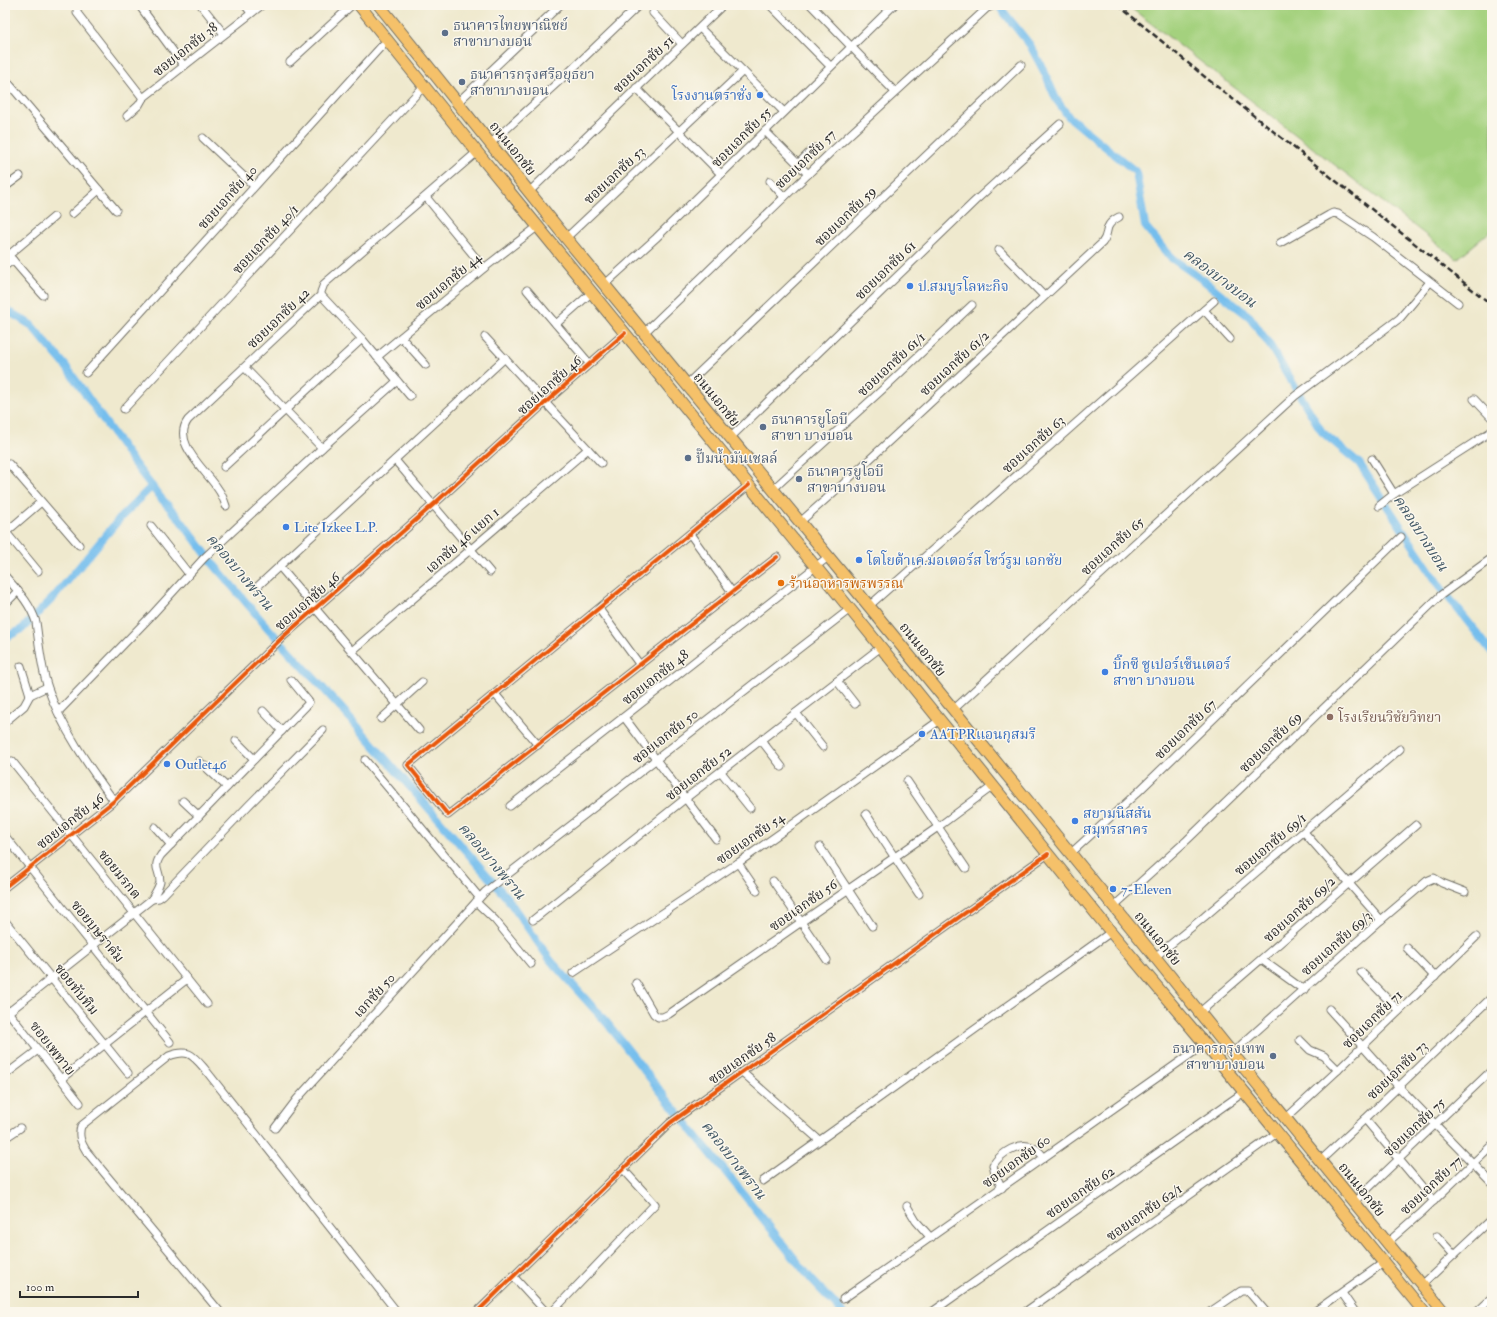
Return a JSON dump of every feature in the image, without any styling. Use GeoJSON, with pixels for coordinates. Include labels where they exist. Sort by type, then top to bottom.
{"type":"FeatureCollection","features":[{"type":"Feature","properties":{"kind":"main road"},"geometry":{"type":"LineString","coordinates":[[359,5],[537,227],[881,647],[1111,932],[1205,1044],[1424,1312]]}},
{"type":"Feature","properties":{"kind":"main road","name":"ถนนเอกชัย"},"geometry":{"type":"LineString","coordinates":[[379,5],[604,285],[869,606],[1114,906],[1232,1054],[1444,1312]]}},
{"type":"Feature","properties":{"kind":"main road"},"geometry":{"type":"LineString","coordinates":[[537,227],[549,217]]}},
{"type":"Feature","properties":{"kind":"main road"},"geometry":{"type":"LineString","coordinates":[[1361,1236],[1373,1226]]}},
{"type":"Feature","properties":{"kind":"street"},"geometry":{"type":"LineString","coordinates":[[79,5],[77,13],[143,98]]}},
{"type":"Feature","properties":{"kind":"street"},"geometry":{"type":"LineString","coordinates":[[139,5],[184,66]]}},
{"type":"Feature","properties":{"kind":"street"},"geometry":{"type":"LineString","coordinates":[[201,5],[224,34]]}},
{"type":"Feature","properties":{"kind":"street"},"geometry":{"type":"LineString","coordinates":[[245,5],[251,13]]}},
{"type":"Feature","properties":{"kind":"street","name":"ซอยเอกชัย 38"},"geometry":{"type":"LineString","coordinates":[[127,116],[139,105],[143,98],[262,5]]}},
{"type":"Feature","properties":{"kind":"street"},"geometry":{"type":"LineString","coordinates":[[290,62],[352,5]]}},
{"type":"Feature","properties":{"kind":"street"},"geometry":{"type":"LineString","coordinates":[[457,103],[560,5]]}},
{"type":"Feature","properties":{"kind":"street"},"geometry":{"type":"LineString","coordinates":[[490,144],[567,74],[639,5]]}},
{"type":"Feature","properties":{"kind":"street","name":"ซอยเอกชัย 51"},"geometry":{"type":"LineString","coordinates":[[529,192],[723,5]]}},
{"type":"Feature","properties":{"kind":"street"},"geometry":{"type":"LineString","coordinates":[[770,5],[830,66]]}},
{"type":"Feature","properties":{"kind":"street"},"geometry":{"type":"LineString","coordinates":[[811,5],[896,92]]}},
{"type":"Feature","properties":{"kind":"street","name":"ซอยเอกชัย 55"},"geometry":{"type":"LineString","coordinates":[[604,285],[656,238],[894,5]]}},
{"type":"Feature","properties":{"kind":"street","name":"ซอยเอกชัย 57"},"geometry":{"type":"LineString","coordinates":[[644,333],[808,174],[896,92],[991,7]]}},
{"type":"Feature","properties":{"kind":"street"},"geometry":{"type":"LineString","coordinates":[[653,13],[682,44]]}},
{"type":"Feature","properties":{"kind":"street"},"geometry":{"type":"LineString","coordinates":[[700,28],[784,112]]}},
{"type":"Feature","properties":{"kind":"street","name":"ซอยเอกชัย 40"},"geometry":{"type":"LineString","coordinates":[[86,373],[387,40]]}},
{"type":"Feature","properties":{"kind":"street","name":"ซอยเอกชัย 59"},"geometry":{"type":"LineString","coordinates":[[686,385],[1021,65]]}},
{"type":"Feature","properties":{"kind":"street","name":"ซอยเอกชัย 53"},"geometry":{"type":"LineString","coordinates":[[566,238],[743,71]]}},
{"type":"Feature","properties":{"kind":"street"},"geometry":{"type":"LineString","coordinates":[[5,79],[116,210]]}},
{"type":"Feature","properties":{"kind":"street","name":"ซอยเอกชัย 40/1"},"geometry":{"type":"LineString","coordinates":[[124,409],[424,86]]}},
{"type":"Feature","properties":{"kind":"street"},"geometry":{"type":"LineString","coordinates":[[636,88],[721,174]]}},
{"type":"Feature","properties":{"kind":"street","name":"ซอยเอกชัย 61"},"geometry":{"type":"LineString","coordinates":[[730,438],[975,201],[1060,124]]}},
{"type":"Feature","properties":{"kind":"street"},"geometry":{"type":"LineString","coordinates":[[765,131],[808,174]]}},
{"type":"Feature","properties":{"kind":"street"},"geometry":{"type":"LineString","coordinates":[[203,138],[254,186]]}},
{"type":"Feature","properties":{"kind":"street"},"geometry":{"type":"LineString","coordinates":[[798,164],[814,148]]}},
{"type":"Feature","properties":{"kind":"street","name":"ซอยเอกชัย 42"},"geometry":{"type":"LineString","coordinates":[[226,506],[219,489],[194,460],[184,437],[183,426],[321,295],[324,284],[477,152]]}},
{"type":"Feature","properties":{"kind":"street"},"geometry":{"type":"LineString","coordinates":[[5,187],[20,176]]}},
{"type":"Feature","properties":{"kind":"street"},"geometry":{"type":"LineString","coordinates":[[770,181],[784,197]]}},
{"type":"Feature","properties":{"kind":"street"},"geometry":{"type":"LineString","coordinates":[[72,214],[99,190]]}},
{"type":"Feature","properties":{"kind":"street"},"geometry":{"type":"LineString","coordinates":[[426,197],[484,268]]}},
{"type":"Feature","properties":{"kind":"street"},"geometry":{"type":"LineString","coordinates":[[1280,243],[1329,215],[1338,214],[1374,237],[1458,303]]}},
{"type":"Feature","properties":{"kind":"street","name":"ซอยเอกชัย 61/2"},"geometry":{"type":"LineString","coordinates":[[799,523],[843,484],[1105,240],[1110,224],[1119,216]]}},
{"type":"Feature","properties":{"kind":"street"},"geometry":{"type":"LineString","coordinates":[[5,266],[9,255],[54,217]]}},
{"type":"Feature","properties":{"kind":"street","name":"ซอยเอกชัย 44"},"geometry":{"type":"LineString","coordinates":[[378,357],[484,268],[537,227]]}},
{"type":"Feature","properties":{"kind":"street"},"geometry":{"type":"LineString","coordinates":[[999,250],[1044,296]]}},
{"type":"Feature","properties":{"kind":"street"},"geometry":{"type":"LineString","coordinates":[[9,255],[43,295]]}},
{"type":"Feature","properties":{"kind":"street","name":"ซอยเอกชัย 65"},"geometry":{"type":"LineString","coordinates":[[953,710],[1306,387],[1400,318],[1430,282]]}},
{"type":"Feature","properties":{"kind":"street"},"geometry":{"type":"LineString","coordinates":[[527,290],[589,364]]}},
{"type":"Feature","properties":{"kind":"street"},"geometry":{"type":"LineString","coordinates":[[556,324],[591,293]]}},
{"type":"Feature","properties":{"kind":"street"},"geometry":{"type":"LineString","coordinates":[[321,295],[378,357],[410,396]]}},
{"type":"Feature","properties":{"kind":"street","name":"ซอยเอกชัย 63"},"geometry":{"type":"LineString","coordinates":[[869,606],[1214,301]]}},
{"type":"Feature","properties":{"kind":"street","name":"ซอยเอกชัย 61/1"},"geometry":{"type":"LineString","coordinates":[[772,490],[883,389],[972,305]]}},
{"type":"Feature","properties":{"kind":"street"},"geometry":{"type":"LineString","coordinates":[[1204,310],[1230,339]]}},
{"type":"Feature","properties":{"kind":"street","name":"ซอยเอกชัย 46"},"geometry":{"type":"LineString","coordinates":[[5,886],[114,801],[275,644],[625,333]]}},
{"type":"Feature","properties":{"kind":"street"},"geometry":{"type":"LineString","coordinates":[[402,337],[426,365]]}},
{"type":"Feature","properties":{"kind":"street"},"geometry":{"type":"LineString","coordinates":[[485,337],[601,463]]}},
{"type":"Feature","properties":{"kind":"street"},"geometry":{"type":"LineString","coordinates":[[224,466],[362,339]]}},
{"type":"Feature","properties":{"kind":"street"},"geometry":{"type":"LineString","coordinates":[[258,586],[505,358]]}},
{"type":"Feature","properties":{"kind":"street"},"geometry":{"type":"LineString","coordinates":[[245,368],[322,448]]}},
{"type":"Feature","properties":{"kind":"street"},"geometry":{"type":"LineString","coordinates":[[58,712],[151,616],[205,557],[219,546],[322,448],[397,381]]}},
{"type":"Feature","properties":{"kind":"street"},"geometry":{"type":"LineString","coordinates":[[1474,399],[1492,418]]}},
{"type":"Feature","properties":{"kind":"street"},"geometry":{"type":"LineString","coordinates":[[1379,506],[1492,431]]}},
{"type":"Feature","properties":{"kind":"street","name":"เอกชัย 46 แยก 1"},"geometry":{"type":"LineString","coordinates":[[352,651],[588,449]]}},
{"type":"Feature","properties":{"kind":"street"},"geometry":{"type":"LineString","coordinates":[[1372,459],[1393,496]]}},
{"type":"Feature","properties":{"kind":"street"},"geometry":{"type":"LineString","coordinates":[[395,460],[434,504],[490,572]]}},
{"type":"Feature","properties":{"kind":"street"},"geometry":{"type":"LineString","coordinates":[[9,464],[79,545]]}},
{"type":"Feature","properties":{"kind":"street"},"geometry":{"type":"LineString","coordinates":[[749,485],[408,766],[448,815],[777,557]]}},
{"type":"Feature","properties":{"kind":"street"},"geometry":{"type":"LineString","coordinates":[[38,571],[5,532],[41,502]]}},
{"type":"Feature","properties":{"kind":"street"},"geometry":{"type":"LineString","coordinates":[[151,526],[189,574]]}},
{"type":"Feature","properties":{"kind":"street"},"geometry":{"type":"LineString","coordinates":[[690,534],[732,592]]}},
{"type":"Feature","properties":{"kind":"street","name":"ซอยเอกชัย 67"},"geometry":{"type":"LineString","coordinates":[[1070,854],[1138,792],[1401,538]]}},
{"type":"Feature","properties":{"kind":"street","name":"ซอยเอกชัย 48"},"geometry":{"type":"LineString","coordinates":[[510,806],[816,568],[828,557]]}},
{"type":"Feature","properties":{"kind":"street","name":"ซอยเอกชัย 69"},"geometry":{"type":"LineString","coordinates":[[1114,906],[1187,840],[1443,594],[1492,558]]}},
{"type":"Feature","properties":{"kind":"street"},"geometry":{"type":"LineString","coordinates":[[280,567],[419,730]]}},
{"type":"Feature","properties":{"kind":"street"},"geometry":{"type":"LineString","coordinates":[[5,576],[28,603],[36,622],[47,687],[58,712],[91,770],[114,801]]}},
{"type":"Feature","properties":{"kind":"street"},"geometry":{"type":"LineString","coordinates":[[5,604],[18,591]]}},
{"type":"Feature","properties":{"kind":"street"},"geometry":{"type":"LineString","coordinates":[[599,609],[640,665]]}},
{"type":"Feature","properties":{"kind":"street","name":"ซอยเอกชัย 50"},"geometry":{"type":"LineString","coordinates":[[496,883],[850,609]]}},
{"type":"Feature","properties":{"kind":"street","name":"ซอยเอกชัย 52"},"geometry":{"type":"LineString","coordinates":[[533,920],[686,798],[881,647]]}},
{"type":"Feature","properties":{"kind":"street"},"geometry":{"type":"LineString","coordinates":[[21,666],[30,695]]}},
{"type":"Feature","properties":{"kind":"street"},"geometry":{"type":"LineString","coordinates":[[6,1012],[152,899],[159,886],[160,880],[156,867],[157,861],[254,759],[308,705],[308,702],[291,680]]}},
{"type":"Feature","properties":{"kind":"street"},"geometry":{"type":"LineString","coordinates":[[837,681],[855,704]]}},
{"type":"Feature","properties":{"kind":"street"},"geometry":{"type":"LineString","coordinates":[[381,719],[422,682]]}},
{"type":"Feature","properties":{"kind":"street"},"geometry":{"type":"LineString","coordinates":[[5,722],[24,706],[30,695],[47,687]]}},
{"type":"Feature","properties":{"kind":"street"},"geometry":{"type":"LineString","coordinates":[[495,694],[538,745]]}},
{"type":"Feature","properties":{"kind":"street"},"geometry":{"type":"LineString","coordinates":[[263,711],[282,731]]}},
{"type":"Feature","properties":{"kind":"street"},"geometry":{"type":"LineString","coordinates":[[796,713],[823,747]]}},
{"type":"Feature","properties":{"kind":"street"},"geometry":{"type":"LineString","coordinates":[[624,717],[716,839]]}},
{"type":"Feature","properties":{"kind":"street","name":"ซอยเอกชัย 54"},"geometry":{"type":"LineString","coordinates":[[573,973],[738,863],[940,720]]}},
{"type":"Feature","properties":{"kind":"street"},"geometry":{"type":"LineString","coordinates":[[152,899],[159,898],[163,895],[323,730]]}},
{"type":"Feature","properties":{"kind":"street"},"geometry":{"type":"LineString","coordinates":[[761,740],[782,768]]}},
{"type":"Feature","properties":{"kind":"street"},"geometry":{"type":"LineString","coordinates":[[236,741],[254,759]]}},
{"type":"Feature","properties":{"kind":"street","name":"ซอยเอกชัย 69/1"},"geometry":{"type":"LineString","coordinates":[[1155,957],[1204,917],[1400,749]]}},
{"type":"Feature","properties":{"kind":"street"},"geometry":{"type":"LineString","coordinates":[[365,760],[480,897],[495,920],[531,964]]}},
{"type":"Feature","properties":{"kind":"street","name":"ซอยมรกต"},"geometry":{"type":"LineString","coordinates":[[12,761],[207,1004]]}},
{"type":"Feature","properties":{"kind":"street"},"geometry":{"type":"LineString","coordinates":[[199,761],[227,787]]}},
{"type":"Feature","properties":{"kind":"street"},"geometry":{"type":"LineString","coordinates":[[721,772],[750,808]]}},
{"type":"Feature","properties":{"kind":"street"},"geometry":{"type":"LineString","coordinates":[[907,781],[966,868]]}},
{"type":"Feature","properties":{"kind":"street","name":"ซอยเอกชัย 56"},"geometry":{"type":"LineString","coordinates":[[636,983],[654,1014],[658,1017],[663,1017],[801,923],[893,857],[938,827],[993,786]]}},
{"type":"Feature","properties":{"kind":"street"},"geometry":{"type":"LineString","coordinates":[[182,801],[199,816]]}},
{"type":"Feature","properties":{"kind":"street"},"geometry":{"type":"LineString","coordinates":[[866,814],[893,857],[919,894]]}},
{"type":"Feature","properties":{"kind":"street","name":"ซอยเอกชัย 69/2"},"geometry":{"type":"LineString","coordinates":[[1199,1013],[1262,960],[1416,824]]}},
{"type":"Feature","properties":{"kind":"street"},"geometry":{"type":"LineString","coordinates":[[155,827],[171,845]]}},
{"type":"Feature","properties":{"kind":"street"},"geometry":{"type":"LineString","coordinates":[[1304,832],[1381,920]]}},
{"type":"Feature","properties":{"kind":"street","name":"ซอยบุษราคัม"},"geometry":{"type":"LineString","coordinates":[[5,836],[170,1042]]}},
{"type":"Feature","properties":{"kind":"street"},"geometry":{"type":"LineString","coordinates":[[820,847],[872,926]]}},
{"type":"Feature","properties":{"kind":"street","name":"ซอยเอกชัย 58"},"geometry":{"type":"LineString","coordinates":[[477,1312],[623,1168],[670,1124],[1048,854]]}},
{"type":"Feature","properties":{"kind":"street"},"geometry":{"type":"LineString","coordinates":[[738,863],[757,891]]}},
{"type":"Feature","properties":{"kind":"street","name":"ซอยเอกชัย 69/3"},"geometry":{"type":"LineString","coordinates":[[1232,1054],[1381,920],[1433,878],[1448,886],[1465,892]]}},
{"type":"Feature","properties":{"kind":"street"},"geometry":{"type":"LineString","coordinates":[[774,881],[827,960]]}},
{"type":"Feature","properties":{"kind":"street","name":"เอกชัย 50"},"geometry":{"type":"LineString","coordinates":[[275,1128],[297,1099],[480,897],[496,883]]}},
{"type":"Feature","properties":{"kind":"street","name":"ซอยทับทิม"},"geometry":{"type":"LineString","coordinates":[[5,922],[128,1073]]}},
{"type":"Feature","properties":{"kind":"street"},"geometry":{"type":"LineString","coordinates":[[763,1181],[1111,932]]}},
{"type":"Feature","properties":{"kind":"street","name":"ซอยเอกชัย 71"},"geometry":{"type":"LineString","coordinates":[[1285,1119],[1476,937]]}},
{"type":"Feature","properties":{"kind":"street"},"geometry":{"type":"LineString","coordinates":[[1407,948],[1434,978]]}},
{"type":"Feature","properties":{"kind":"street"},"geometry":{"type":"LineString","coordinates":[[1262,960],[1304,990]]}},
{"type":"Feature","properties":{"kind":"street"},"geometry":{"type":"LineString","coordinates":[[1361,972],[1399,1011]]}},
{"type":"Feature","properties":{"kind":"street"},"geometry":{"type":"LineString","coordinates":[[61,1079],[187,979]]}},
{"type":"Feature","properties":{"kind":"street","name":"ซอยเอกชัย 73"},"geometry":{"type":"LineString","coordinates":[[1320,1161],[1492,997]]}},
{"type":"Feature","properties":{"kind":"street"},"geometry":{"type":"LineString","coordinates":[[1329,1009],[1399,1087],[1492,1184]]}},
{"type":"Feature","properties":{"kind":"street","name":"ซอยเพทาย"},"geometry":{"type":"LineString","coordinates":[[6,1012],[80,1104]]}},
{"type":"Feature","properties":{"kind":"street"},"geometry":{"type":"LineString","coordinates":[[1300,1040],[1310,1050],[1324,1056],[1338,1070]]}},
{"type":"Feature","properties":{"kind":"street","name":"ซอยเอกชัย 60"},"geometry":{"type":"LineString","coordinates":[[843,1299],[1205,1044]]}},
{"type":"Feature","properties":{"kind":"street"},"geometry":{"type":"LineString","coordinates":[[5,1075],[38,1050]]}},
{"type":"Feature","properties":{"kind":"street"},"geometry":{"type":"LineString","coordinates":[[220,1312],[87,1152],[81,1142],[79,1133],[81,1126],[169,1056],[183,1052],[192,1055],[204,1068],[397,1312]]}},
{"type":"Feature","properties":{"kind":"street","name":"ซอยเอกชัย 75"},"geometry":{"type":"LineString","coordinates":[[1354,1202],[1492,1070]]}},
{"type":"Feature","properties":{"kind":"street"},"geometry":{"type":"LineString","coordinates":[[742,1072],[819,1140]]}},
{"type":"Feature","properties":{"kind":"street","name":"ซอยเอกชัย 62"},"geometry":{"type":"LineString","coordinates":[[932,1312],[1244,1092]]}},
{"type":"Feature","properties":{"kind":"street"},"geometry":{"type":"LineString","coordinates":[[1365,1119],[1434,1201]]}},
{"type":"Feature","properties":{"kind":"street"},"geometry":{"type":"LineString","coordinates":[[5,1138],[20,1128]]}},
{"type":"Feature","properties":{"kind":"street","name":"ซอยเอกชัย 62/1"},"geometry":{"type":"LineString","coordinates":[[1025,1312],[1277,1134]]}},
{"type":"Feature","properties":{"kind":"street","name":"ซอยเอกชัย 77"},"geometry":{"type":"LineString","coordinates":[[1387,1243],[1434,1201],[1492,1145]]}},
{"type":"Feature","properties":{"kind":"street"},"geometry":{"type":"LineString","coordinates":[[1002,1188],[995,1174],[993,1165],[998,1158],[1017,1147],[1026,1146],[1034,1148],[1044,1157]]}},
{"type":"Feature","properties":{"kind":"street"},"geometry":{"type":"LineString","coordinates":[[552,1312],[655,1204],[623,1168]]}},
{"type":"Feature","properties":{"kind":"street"},"geometry":{"type":"LineString","coordinates":[[907,1206],[930,1238]]}},
{"type":"Feature","properties":{"kind":"street"},"geometry":{"type":"LineString","coordinates":[[1422,1285],[1492,1219]]}},
{"type":"Feature","properties":{"kind":"street"},"geometry":{"type":"LineString","coordinates":[[1437,1236],[1454,1255]]}},
{"type":"Feature","properties":{"kind":"street"},"geometry":{"type":"LineString","coordinates":[[1314,1312],[1383,1263]]}},
{"type":"Feature","properties":{"kind":"street"},"geometry":{"type":"LineString","coordinates":[[513,1276],[546,1312]]}},
{"type":"Feature","properties":{"kind":"street"},"geometry":{"type":"LineString","coordinates":[[1210,1312],[1244,1290],[1248,1291],[1266,1312]]}},
{"type":"Feature","properties":{"kind":"street"},"geometry":{"type":"LineString","coordinates":[[1342,1293],[1355,1312]]}},
{"type":"Feature","properties":{"kind":"street"},"geometry":{"type":"LineString","coordinates":[[1477,1312],[1492,1298]]}},
{"type":"Feature","properties":{"kind":"green space"},"geometry":{"type":"Polygon","coordinates":[[[1127,5],[1492,5],[1492,230],[1457,259],[1127,5]]]}},
{"type":"Feature","properties":{"kind":"waterway","name":"คลองบางบอน"},"geometry":{"type":"LineString","coordinates":[[998,5],[1030,45],[1045,73],[1056,99],[1068,116],[1136,172],[1145,226],[1170,257],[1203,280],[1250,317],[1271,347],[1322,432],[1359,463],[1441,588],[1492,652]]}},
{"type":"Feature","properties":{"kind":"waterway","name":"คลองบางพราน"},"geometry":{"type":"LineString","coordinates":[[5,309],[31,325],[65,365],[133,462],[160,497],[179,518],[215,566],[267,627],[343,710],[507,898],[551,961],[607,1023],[811,1279],[842,1312]]}},
{"type":"Feature","properties":{"kind":"waterway"},"geometry":{"type":"LineString","coordinates":[[5,638],[22,629],[54,597],[121,517],[152,486]]}},
{"type":"Feature","properties":{"kind":"railway"},"geometry":{"type":"LineString","coordinates":[[1118,5],[1205,77],[1492,305]]}},
{"type":"Feature","properties":{"kind":"cycle path"},"geometry":{"type":"LineString","coordinates":[[5,887],[114,801],[285,635],[625,333]]}},
{"type":"Feature","properties":{"kind":"cycle path"},"geometry":{"type":"LineString","coordinates":[[749,485],[408,765],[448,815],[777,557]]}},
{"type":"Feature","properties":{"kind":"cycle path"},"geometry":{"type":"LineString","coordinates":[[477,1312],[670,1123],[1048,854]]}},
{"type":"Feature","properties":{"kind":"place","name":"ธนาคารไทยพาณิชย์ สาขาบางบอน"},"geometry":{"type":"Point","coordinates":[445,33]}},
{"type":"Feature","properties":{"kind":"place","name":"ธนาคารกรุงศรีอยุธยา สาขาบางบอน"},"geometry":{"type":"Point","coordinates":[462,82]}},
{"type":"Feature","properties":{"kind":"place","name":"โรงงานตราชั่ง"},"geometry":{"type":"Point","coordinates":[760,95]}},
{"type":"Feature","properties":{"kind":"place","name":"ป.สมบูรโลหะกิจ"},"geometry":{"type":"Point","coordinates":[910,286]}},
{"type":"Feature","properties":{"kind":"place","name":"ธนาคารยูโอบี สาขา บางบอน"},"geometry":{"type":"Point","coordinates":[763,427]}},
{"type":"Feature","properties":{"kind":"place","name":"ปั๊มน้ำมันเชลล์"},"geometry":{"type":"Point","coordinates":[688,458]}},
{"type":"Feature","properties":{"kind":"place","name":"ธนาคารยูโอบี สาขาบางบอน"},"geometry":{"type":"Point","coordinates":[799,479]}},
{"type":"Feature","properties":{"kind":"place","name":"Lite Izkee L.P."},"geometry":{"type":"Point","coordinates":[286,527]}},
{"type":"Feature","properties":{"kind":"place","name":"โตโยต้าเค.มอเตอร์ส โชว์รูม เอกชัย"},"geometry":{"type":"Point","coordinates":[859,560]}},
{"type":"Feature","properties":{"kind":"place","name":"ร้านอาหารพรพรรณ"},"geometry":{"type":"Point","coordinates":[781,583]}},
{"type":"Feature","properties":{"kind":"place","name":"บิ๊กซี ซูเปอร์เซ็นเตอร์ สาขา บางบอน"},"geometry":{"type":"Point","coordinates":[1105,672]}},
{"type":"Feature","properties":{"kind":"place","name":"โรงเรียนวิชัยวิทยา"},"geometry":{"type":"Point","coordinates":[1330,717]}},
{"type":"Feature","properties":{"kind":"place","name":"AATPRแอนกุสมรี"},"geometry":{"type":"Point","coordinates":[922,734]}},
{"type":"Feature","properties":{"kind":"place","name":"Outlet46"},"geometry":{"type":"Point","coordinates":[167,764]}},
{"type":"Feature","properties":{"kind":"place","name":"สยามนิสสัน สมุทรสาคร"},"geometry":{"type":"Point","coordinates":[1075,821]}},
{"type":"Feature","properties":{"kind":"place","name":"7-Eleven"},"geometry":{"type":"Point","coordinates":[1113,889]}},
{"type":"Feature","properties":{"kind":"place","name":"ธนาคารกรุงเทพ สาขาบางบอน"},"geometry":{"type":"Point","coordinates":[1273,1056]}}]}
